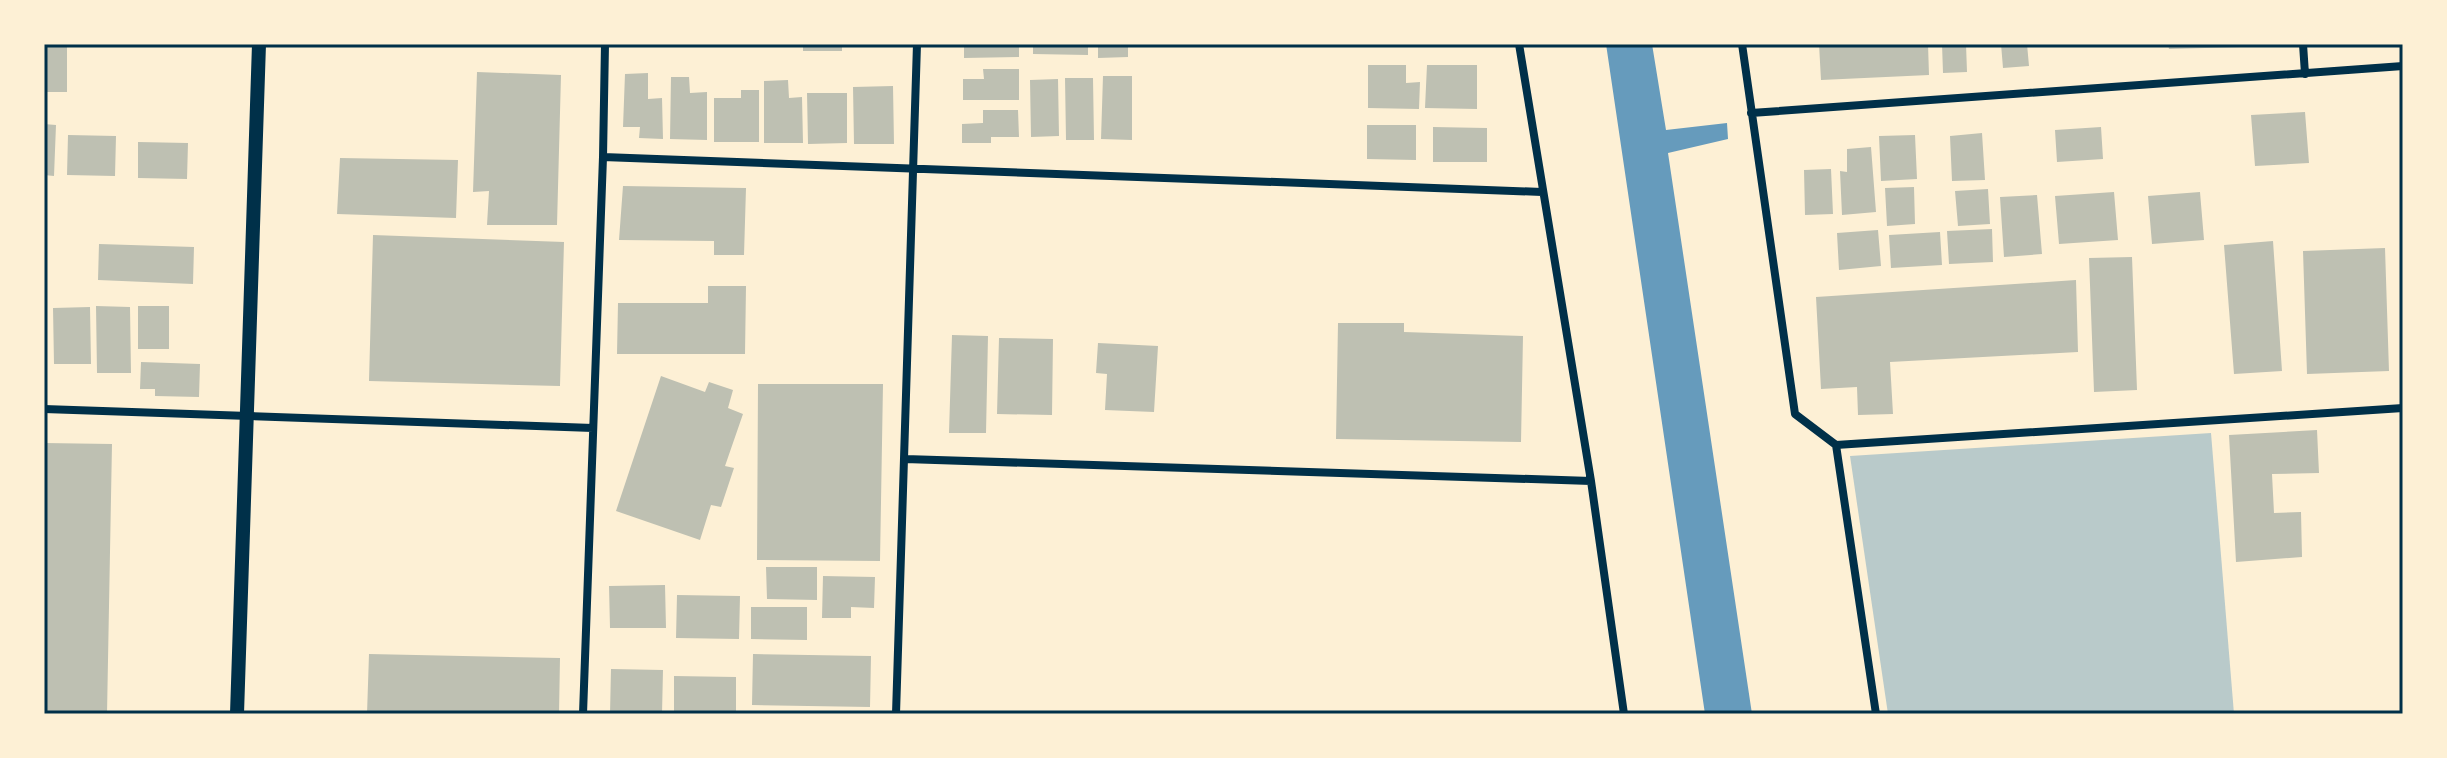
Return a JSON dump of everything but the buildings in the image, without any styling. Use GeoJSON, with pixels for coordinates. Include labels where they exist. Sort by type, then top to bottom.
{"type":"FeatureCollection","features":[{"type":"Feature","properties":{"kind":"street"},"geometry":{"type":"LineString","coordinates":[[237,714],[259,44]]}},
{"type":"Feature","properties":{"kind":"street"},"geometry":{"type":"LineString","coordinates":[[583,714],[605,44]]}},
{"type":"Feature","properties":{"kind":"street"},"geometry":{"type":"LineString","coordinates":[[896,714],[917,44]]}},
{"type":"Feature","properties":{"kind":"street"},"geometry":{"type":"LineString","coordinates":[[1519,44],[1591,481],[1624,714]]}},
{"type":"Feature","properties":{"kind":"street"},"geometry":{"type":"LineString","coordinates":[[1742,44],[1795,414],[1836,445],[2403,408]]}},
{"type":"Feature","properties":{"kind":"street"},"geometry":{"type":"LineString","coordinates":[[2303,44],[2305,74]]}},
{"type":"Feature","properties":{"kind":"street"},"geometry":{"type":"LineString","coordinates":[[1751,113],[2403,66]]}},
{"type":"Feature","properties":{"kind":"street"},"geometry":{"type":"LineString","coordinates":[[603,157],[1542,192]]}},
{"type":"Feature","properties":{"kind":"street"},"geometry":{"type":"LineString","coordinates":[[44,409],[593,428]]}},
{"type":"Feature","properties":{"kind":"street"},"geometry":{"type":"LineString","coordinates":[[1836,445],[1876,714]]}},
{"type":"Feature","properties":{"kind":"street"},"geometry":{"type":"LineString","coordinates":[[905,459],[1591,481]]}},
{"type":"Feature","properties":{"kind":"shaded area"},"geometry":{"type":"Polygon","coordinates":[[[2211,433],[2234,714],[1888,714],[1850,456],[2211,433]]]}},
{"type":"Feature","properties":{"kind":"water"},"geometry":{"type":"Polygon","coordinates":[[[1606,44],[1652,44],[1666,130],[1727,123],[1728,139],[1668,153],[1752,714],[1705,714],[1606,44]]]}}]}
